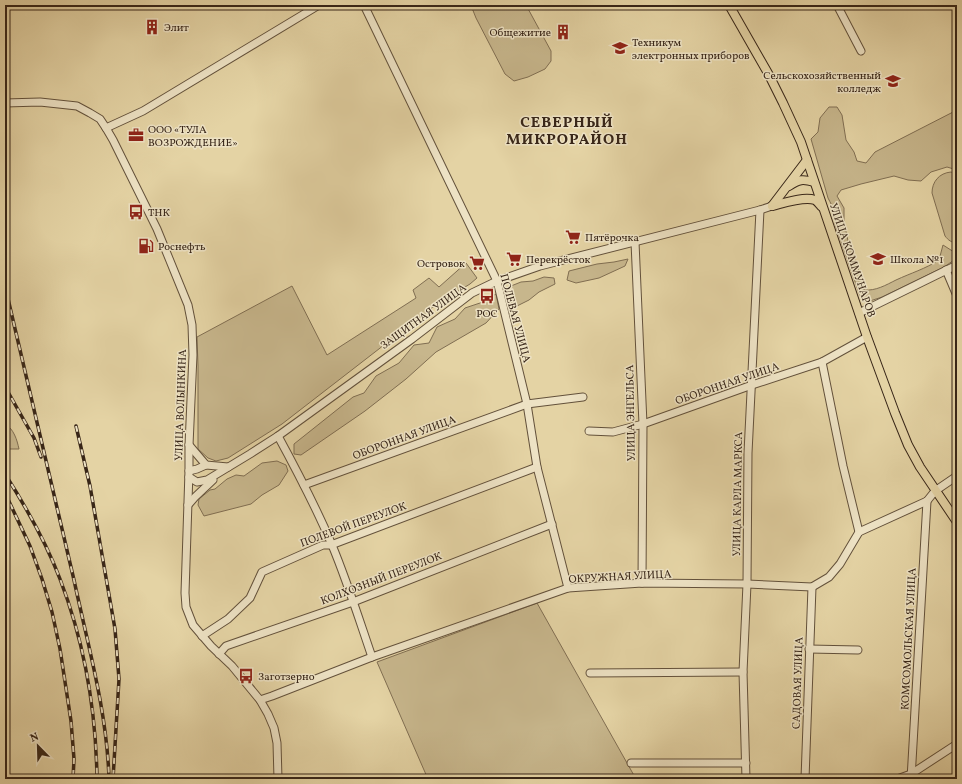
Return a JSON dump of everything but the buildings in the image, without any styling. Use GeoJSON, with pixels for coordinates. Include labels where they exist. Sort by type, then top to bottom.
{"type":"FeatureCollection","features":[{"type":"Feature","properties":{"kind":"main road","name":"УЛИЦА КОММУНАРОВ"},"geometry":{"type":"LineString","coordinates":[[728,5],[769,75],[801,142],[867,336],[908,445],[920,467],[957,522]]}},
{"type":"Feature","properties":{"kind":"main road"},"geometry":{"type":"LineString","coordinates":[[772,206],[807,160]]}},
{"type":"Feature","properties":{"kind":"main road"},"geometry":{"type":"LineString","coordinates":[[786,188],[801,180],[806,180],[815,185],[812,193],[805,199]]}},
{"type":"Feature","properties":{"kind":"main road"},"geometry":{"type":"LineString","coordinates":[[772,206],[805,199],[814,200],[819,203],[824,210]]}},
{"type":"Feature","properties":{"kind":"street"},"geometry":{"type":"LineString","coordinates":[[106,128],[143,110],[319,5]]}},
{"type":"Feature","properties":{"kind":"street","name":"ПОЛЕВАЯ УЛИЦА"},"geometry":{"type":"LineString","coordinates":[[364,5],[497,281],[527,404],[537,467],[568,588]]}},
{"type":"Feature","properties":{"kind":"street"},"geometry":{"type":"LineString","coordinates":[[837,5],[861,51]]}},
{"type":"Feature","properties":{"kind":"street","name":"УЛИЦА ВОЛЫНКИНА"},"geometry":{"type":"LineString","coordinates":[[5,103],[40,102],[76,106],[100,119],[158,229],[188,305],[192,325],[193,355],[184,593],[186,606],[193,625],[232,666],[260,700],[268,714],[274,728],[277,743],[278,779]]}},
{"type":"Feature","properties":{"kind":"street","name":"ЗАЩИТНАЯ УЛИЦА"},"geometry":{"type":"LineString","coordinates":[[228,467],[278,436],[412,339],[472,293],[497,281],[540,266],[772,206]]}},
{"type":"Feature","properties":{"kind":"street","name":"УЛИЦА КАРЛА МАРКСА"},"geometry":{"type":"LineString","coordinates":[[746,779],[743,672],[747,584],[748,453],[760,210]]}},
{"type":"Feature","properties":{"kind":"street","name":"УЛИЦА ЭНГЕЛЬСА"},"geometry":{"type":"LineString","coordinates":[[635,242],[643,424],[642,583]]}},
{"type":"Feature","properties":{"kind":"street"},"geometry":{"type":"LineString","coordinates":[[859,313],[957,264]]}},
{"type":"Feature","properties":{"kind":"street"},"geometry":{"type":"LineString","coordinates":[[946,270],[957,296]]}},
{"type":"Feature","properties":{"kind":"street","name":"ОБОРОННАЯ УЛИЦА"},"geometry":{"type":"LineString","coordinates":[[589,431],[613,432],[643,424],[822,362],[867,336]]}},
{"type":"Feature","properties":{"kind":"street"},"geometry":{"type":"LineString","coordinates":[[822,362],[843,466],[859,532]]}},
{"type":"Feature","properties":{"kind":"street","name":"ОБОРОННАЯ УЛИЦА"},"geometry":{"type":"LineString","coordinates":[[304,485],[527,404],[583,397]]}},
{"type":"Feature","properties":{"kind":"street"},"geometry":{"type":"LineString","coordinates":[[278,436],[304,485],[331,545],[372,657]]}},
{"type":"Feature","properties":{"kind":"street"},"geometry":{"type":"LineString","coordinates":[[189,445],[206,465]]}},
{"type":"Feature","properties":{"kind":"street"},"geometry":{"type":"LineString","coordinates":[[206,465],[228,467],[207,480],[198,482],[189,474],[206,465]]}},
{"type":"Feature","properties":{"kind":"street"},"geometry":{"type":"LineString","coordinates":[[188,506],[195,497],[228,467]]}},
{"type":"Feature","properties":{"kind":"street","name":"ПОЛЕВОЙ ПЕРЕУЛОК"},"geometry":{"type":"LineString","coordinates":[[202,636],[228,618],[250,598],[262,572],[323,545],[331,545],[537,467]]}},
{"type":"Feature","properties":{"kind":"street"},"geometry":{"type":"LineString","coordinates":[[812,587],[829,577],[840,564],[859,532],[927,501],[935,490],[957,476]]}},
{"type":"Feature","properties":{"kind":"street","name":"КОМСОМОЛЬСКАЯ УЛИЦА"},"geometry":{"type":"LineString","coordinates":[[911,777],[927,501]]}},
{"type":"Feature","properties":{"kind":"street","name":"КОЛХОЗНЫЙ ПЕРЕУЛОК"},"geometry":{"type":"LineString","coordinates":[[219,654],[226,646],[353,602],[552,524]]}},
{"type":"Feature","properties":{"kind":"street","name":"ОКРУЖНАЯ УЛИЦА"},"geometry":{"type":"LineString","coordinates":[[260,700],[372,657],[568,588],[642,583],[747,584],[812,587]]}},
{"type":"Feature","properties":{"kind":"street","name":"САДОВАЯ УЛИЦА"},"geometry":{"type":"LineString","coordinates":[[805,779],[812,587]]}},
{"type":"Feature","properties":{"kind":"street"},"geometry":{"type":"LineString","coordinates":[[810,649],[858,650]]}},
{"type":"Feature","properties":{"kind":"street"},"geometry":{"type":"LineString","coordinates":[[590,673],[743,672]]}},
{"type":"Feature","properties":{"kind":"street"},"geometry":{"type":"LineString","coordinates":[[897,779],[911,777],[957,744]]}},
{"type":"Feature","properties":{"kind":"street"},"geometry":{"type":"LineString","coordinates":[[631,763],[746,763]]}},
{"type":"Feature","properties":{"kind":"shaded area"},"geometry":{"type":"Polygon","coordinates":[[[473,5],[526,5],[551,51],[551,61],[545,69],[528,77],[514,81],[505,74],[476,18],[472,8],[473,5]]]}},
{"type":"Feature","properties":{"kind":"shaded area"},"geometry":{"type":"Polygon","coordinates":[[[829,107],[837,107],[842,115],[846,140],[854,152],[857,161],[866,163],[875,152],[957,110],[957,170],[947,167],[931,172],[921,181],[908,180],[894,176],[841,190],[837,196],[844,208],[844,222],[848,241],[864,290],[873,290],[881,287],[934,263],[939,260],[943,245],[954,252],[957,251],[957,258],[944,267],[882,297],[867,302],[860,296],[835,224],[835,214],[828,198],[811,139],[818,132],[820,118],[829,107]]]}},
{"type":"Feature","properties":{"kind":"shaded area"},"geometry":{"type":"Polygon","coordinates":[[[951,172],[957,174],[957,243],[950,241],[945,236],[932,193],[933,185],[937,179],[943,174],[951,172]]]}},
{"type":"Feature","properties":{"kind":"shaded area"},"geometry":{"type":"Polygon","coordinates":[[[628,259],[625,266],[599,278],[576,283],[567,280],[569,271],[597,264],[628,259]]]}},
{"type":"Feature","properties":{"kind":"shaded area"},"geometry":{"type":"Polygon","coordinates":[[[466,263],[477,278],[470,284],[437,304],[282,424],[228,458],[216,461],[208,458],[198,449],[197,337],[292,286],[327,355],[416,298],[413,290],[429,278],[439,287],[466,263]]]}},
{"type":"Feature","properties":{"kind":"shaded area"},"geometry":{"type":"Polygon","coordinates":[[[544,277],[554,278],[555,284],[517,306],[510,302],[506,288],[521,282],[533,281],[544,277]]]}},
{"type":"Feature","properties":{"kind":"shaded area"},"geometry":{"type":"Polygon","coordinates":[[[496,294],[499,309],[486,323],[436,352],[406,379],[365,411],[301,455],[294,454],[294,444],[353,397],[364,393],[376,376],[399,363],[414,345],[429,343],[437,327],[455,319],[465,308],[480,303],[496,294]]]}},
{"type":"Feature","properties":{"kind":"shaded area"},"geometry":{"type":"Polygon","coordinates":[[[5,424],[13,432],[19,449],[8,449],[5,445],[5,424]]]}},
{"type":"Feature","properties":{"kind":"shaded area"},"geometry":{"type":"Polygon","coordinates":[[[277,461],[286,465],[288,471],[279,485],[262,495],[251,504],[204,516],[198,505],[199,499],[210,490],[215,489],[227,479],[236,475],[244,476],[262,463],[277,461]]]}},
{"type":"Feature","properties":{"kind":"shaded area"},"geometry":{"type":"Polygon","coordinates":[[[537,603],[636,779],[428,779],[377,662],[537,603]]]}},
{"type":"Feature","properties":{"kind":"railway"},"geometry":{"type":"LineString","coordinates":[[5,286],[96,679],[105,728],[109,779]]}},
{"type":"Feature","properties":{"kind":"railway"},"geometry":{"type":"LineString","coordinates":[[5,388],[34,438],[41,457]]}},
{"type":"Feature","properties":{"kind":"railway"},"geometry":{"type":"LineString","coordinates":[[76,426],[90,486],[115,629],[119,679],[113,779]]}},
{"type":"Feature","properties":{"kind":"railway"},"geometry":{"type":"LineString","coordinates":[[5,474],[42,538],[69,603],[88,678],[94,728],[97,779]]}},
{"type":"Feature","properties":{"kind":"railway"},"geometry":{"type":"LineString","coordinates":[[5,493],[30,546],[52,612],[60,649],[71,721],[74,759],[73,779]]}},
{"type":"Feature","properties":{"kind":"place","name":"Элит"},"geometry":{"type":"Point","coordinates":[152,27]}},
{"type":"Feature","properties":{"kind":"place","name":"Общежитие"},"geometry":{"type":"Point","coordinates":[563,32]}},
{"type":"Feature","properties":{"kind":"place","name":"Техникум электронных приборов"},"geometry":{"type":"Point","coordinates":[620,48]}},
{"type":"Feature","properties":{"kind":"place","name":"Сельскохозяйственный колледж"},"geometry":{"type":"Point","coordinates":[893,81]}},
{"type":"Feature","properties":{"kind":"place","name":"ООО «ТУЛА ВОЗРОЖДЕНИЕ»"},"geometry":{"type":"Point","coordinates":[136,135]}},
{"type":"Feature","properties":{"kind":"place","name":"ТНК"},"geometry":{"type":"Point","coordinates":[136,212]}},
{"type":"Feature","properties":{"kind":"place","name":"Пятёрочка"},"geometry":{"type":"Point","coordinates":[573,237]}},
{"type":"Feature","properties":{"kind":"place","name":"Роснефть"},"geometry":{"type":"Point","coordinates":[146,246]}},
{"type":"Feature","properties":{"kind":"place","name":"Перекрёсток"},"geometry":{"type":"Point","coordinates":[514,259]}},
{"type":"Feature","properties":{"kind":"place","name":"Школа №1"},"geometry":{"type":"Point","coordinates":[878,259]}},
{"type":"Feature","properties":{"kind":"place","name":"Островок"},"geometry":{"type":"Point","coordinates":[477,263]}},
{"type":"Feature","properties":{"kind":"place","name":"РОС"},"geometry":{"type":"Point","coordinates":[487,296]}},
{"type":"Feature","properties":{"kind":"place","name":"Заготзерно"},"geometry":{"type":"Point","coordinates":[246,676]}},
{"type":"Feature","properties":{"kind":"district","name":"СЕВЕРНЫЙ МИКРОРАЙОН"},"geometry":{"type":"Point","coordinates":[567,130]}}]}
